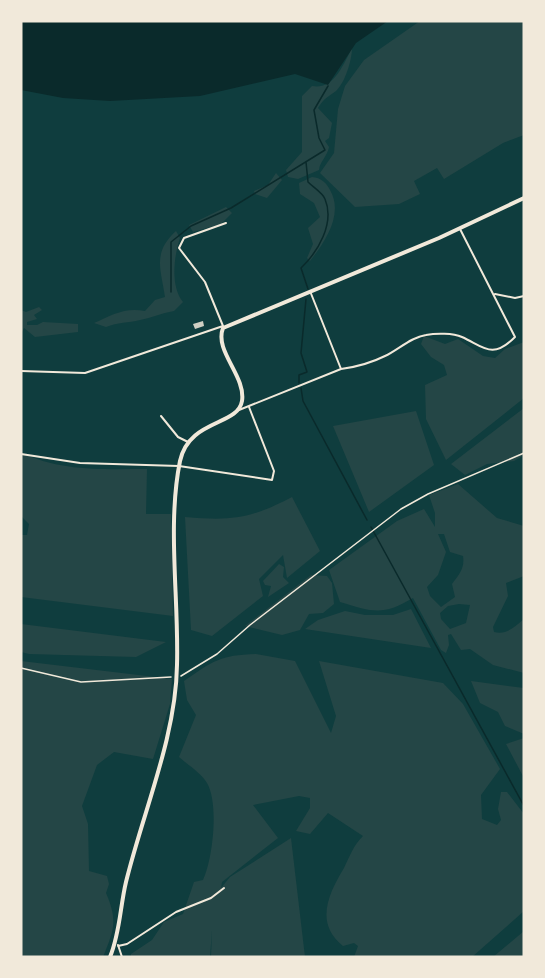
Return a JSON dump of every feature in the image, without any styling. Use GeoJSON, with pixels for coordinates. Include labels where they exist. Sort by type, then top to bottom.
{"type":"FeatureCollection","features":[{"type":"Feature","properties":{"kind":"main road"},"geometry":{"type":"LineString","coordinates":[[110,957],[117,945],[126,884],[174,706],[177,678],[175,513],[179,466],[188,442],[202,429],[238,410],[242,395],[221,339],[223,326],[460,229],[524,198]]}},
{"type":"Feature","properties":{"kind":"street"},"geometry":{"type":"LineString","coordinates":[[21,371],[85,373],[223,326],[205,282],[181,252],[180,243],[184,238],[226,223]]}},
{"type":"Feature","properties":{"kind":"street"},"geometry":{"type":"LineString","coordinates":[[238,410],[341,369],[356,367],[385,356],[424,335],[459,336],[474,346],[489,350],[505,345],[515,337],[460,229]]}},
{"type":"Feature","properties":{"kind":"street"},"geometry":{"type":"LineString","coordinates":[[310,291],[341,369]]}},
{"type":"Feature","properties":{"kind":"street"},"geometry":{"type":"LineString","coordinates":[[493,294],[515,298],[524,297]]}},
{"type":"Feature","properties":{"kind":"street"},"geometry":{"type":"LineString","coordinates":[[21,454],[80,463],[179,466],[270,480],[274,478],[274,471],[249,407]]}},
{"type":"Feature","properties":{"kind":"street"},"geometry":{"type":"LineString","coordinates":[[161,416],[178,437],[188,442]]}},
{"type":"Feature","properties":{"kind":"street"},"geometry":{"type":"LineString","coordinates":[[122,957],[117,945],[127,944],[176,912],[210,898],[224,888]]}},
{"type":"Feature","properties":{"kind":"path"},"geometry":{"type":"LineString","coordinates":[[21,668],[81,682],[177,678],[217,654],[250,625],[401,508],[524,453]]}},
{"type":"Feature","properties":{"kind":"shaded area"},"geometry":{"type":"Polygon","coordinates":[[[21,21],[388,21],[356,43],[328,85],[295,74],[200,96],[110,101],[63,98],[21,90],[21,21]]]}},
{"type":"Feature","properties":{"kind":"shaded area"},"geometry":{"type":"Polygon","coordinates":[[[420,21],[524,21],[524,135],[503,143],[444,179],[437,168],[414,181],[420,194],[399,204],[355,207],[320,173],[334,153],[338,109],[345,86],[364,60],[420,21]]]}},
{"type":"Feature","properties":{"kind":"shaded area"},"geometry":{"type":"Polygon","coordinates":[[[352,48],[342,83],[318,108],[332,123],[329,138],[325,141],[329,147],[319,170],[298,179],[288,177],[286,170],[302,152],[302,96],[312,86],[320,86],[332,80],[341,69],[352,48]]]}},
{"type":"Feature","properties":{"kind":"shaded area"},"geometry":{"type":"Polygon","coordinates":[[[276,173],[282,180],[267,198],[255,194],[254,191],[268,185],[276,173]]]}},
{"type":"Feature","properties":{"kind":"shaded area"},"geometry":{"type":"Polygon","coordinates":[[[312,177],[321,179],[327,185],[334,199],[335,209],[327,237],[310,261],[307,258],[313,244],[308,228],[320,217],[314,203],[300,194],[299,183],[312,177]]]}},
{"type":"Feature","properties":{"kind":"shaded area"},"geometry":{"type":"Polygon","coordinates":[[[226,207],[232,213],[221,224],[193,232],[189,225],[226,207]]]}},
{"type":"Feature","properties":{"kind":"shaded area"},"geometry":{"type":"Polygon","coordinates":[[[176,231],[180,238],[176,253],[175,279],[176,288],[183,302],[174,311],[144,319],[106,327],[94,323],[125,311],[145,311],[155,300],[165,297],[160,270],[161,254],[168,239],[176,231]]]}},
{"type":"Feature","properties":{"kind":"shaded area"},"geometry":{"type":"Polygon","coordinates":[[[39,307],[42,310],[34,315],[37,319],[27,322],[27,325],[37,325],[43,322],[78,324],[78,332],[35,337],[24,328],[21,334],[21,310],[26,312],[39,307]]]}},
{"type":"Feature","properties":{"kind":"shaded area"},"geometry":{"type":"Polygon","coordinates":[[[424,336],[445,344],[458,339],[483,356],[495,358],[505,349],[524,342],[524,398],[446,460],[426,419],[425,385],[447,375],[444,365],[431,357],[421,344],[424,336]]]}},
{"type":"Feature","properties":{"kind":"shaded area"},"geometry":{"type":"Polygon","coordinates":[[[524,408],[524,455],[514,461],[487,464],[465,475],[451,464],[524,408]]]}},
{"type":"Feature","properties":{"kind":"shaded area"},"geometry":{"type":"Polygon","coordinates":[[[416,411],[434,465],[369,512],[333,426],[416,411]]]}},
{"type":"Feature","properties":{"kind":"shaded area"},"geometry":{"type":"Polygon","coordinates":[[[21,452],[66,466],[147,469],[146,514],[171,514],[173,616],[21,597],[21,535],[27,535],[29,524],[21,516],[21,452]]]}},
{"type":"Feature","properties":{"kind":"shaded area"},"geometry":{"type":"Polygon","coordinates":[[[458,484],[497,518],[524,526],[524,576],[506,583],[508,596],[493,627],[494,632],[503,632],[510,630],[524,619],[524,673],[493,665],[470,649],[461,650],[451,634],[448,635],[449,645],[446,653],[441,650],[413,598],[393,608],[378,611],[340,602],[329,570],[397,521],[424,509],[435,527],[435,513],[429,495],[458,484]],[[438,534],[446,552],[438,575],[427,587],[430,596],[441,607],[455,597],[452,584],[461,571],[463,556],[450,552],[444,534],[438,534]],[[470,605],[448,606],[440,613],[441,619],[450,629],[466,623],[470,605]]]}},
{"type":"Feature","properties":{"kind":"shaded area"},"geometry":{"type":"Polygon","coordinates":[[[292,497],[320,551],[287,578],[283,555],[259,579],[263,596],[212,636],[191,630],[185,517],[216,519],[240,517],[264,510],[292,497]]]}},
{"type":"Feature","properties":{"kind":"shaded area"},"geometry":{"type":"Polygon","coordinates":[[[279,564],[284,567],[283,577],[289,583],[268,597],[271,586],[265,585],[263,581],[279,564]]]}},
{"type":"Feature","properties":{"kind":"shaded area"},"geometry":{"type":"Polygon","coordinates":[[[311,575],[327,576],[332,583],[334,604],[323,613],[309,614],[300,630],[282,635],[245,626],[311,575]]]}},
{"type":"Feature","properties":{"kind":"shaded area"},"geometry":{"type":"Polygon","coordinates":[[[411,609],[431,648],[305,629],[318,620],[345,611],[365,615],[393,615],[411,609]]]}},
{"type":"Feature","properties":{"kind":"shaded area"},"geometry":{"type":"Polygon","coordinates":[[[21,624],[166,642],[136,657],[29,654],[21,652],[21,624]]]}},
{"type":"Feature","properties":{"kind":"shaded area"},"geometry":{"type":"Polygon","coordinates":[[[256,654],[295,661],[331,733],[336,716],[319,661],[443,683],[463,704],[500,769],[481,795],[482,819],[497,825],[501,820],[498,809],[501,792],[507,792],[524,814],[524,911],[472,957],[354,957],[358,946],[354,943],[343,946],[334,937],[329,928],[327,908],[333,888],[354,847],[363,836],[328,813],[310,834],[296,831],[310,808],[310,798],[299,796],[253,805],[278,838],[222,882],[221,888],[230,877],[291,838],[305,957],[211,957],[212,930],[210,957],[131,957],[131,954],[152,940],[164,922],[183,914],[194,882],[203,880],[210,859],[214,817],[211,792],[201,776],[179,757],[196,715],[187,700],[184,681],[217,660],[256,654]]]}},
{"type":"Feature","properties":{"kind":"shaded area"},"geometry":{"type":"Polygon","coordinates":[[[21,661],[172,679],[170,704],[153,759],[114,752],[97,765],[82,806],[88,824],[89,871],[107,876],[109,884],[106,893],[112,911],[113,925],[103,957],[21,957],[21,661]]]}},
{"type":"Feature","properties":{"kind":"shaded area"},"geometry":{"type":"Polygon","coordinates":[[[471,681],[524,688],[524,734],[505,726],[498,712],[480,703],[471,681]]]}},
{"type":"Feature","properties":{"kind":"shaded area"},"geometry":{"type":"Polygon","coordinates":[[[524,738],[524,778],[506,744],[524,738]]]}},
{"type":"Feature","properties":{"kind":"shaded area"},"geometry":{"type":"Polygon","coordinates":[[[524,931],[524,957],[493,957],[524,931]]]}},
{"type":"Feature","properties":{"kind":"building"},"geometry":{"type":"Polygon","coordinates":[[[203,321],[204,326],[195,329],[193,324],[203,321]]]}},
{"type":"Feature","properties":{"kind":"waterway"},"geometry":{"type":"LineString","coordinates":[[171,292],[171,242],[191,226],[231,208],[325,150],[319,138],[314,110],[328,86]]}},
{"type":"Feature","properties":{"kind":"waterway"},"geometry":{"type":"LineString","coordinates":[[306,162],[308,182],[324,197],[328,208],[326,227],[319,245],[301,268],[308,289]]}},
{"type":"Feature","properties":{"kind":"waterway"},"geometry":{"type":"LineString","coordinates":[[299,383],[299,375],[307,372],[301,353],[306,299]]}},
{"type":"Feature","properties":{"kind":"waterway"},"geometry":{"type":"LineString","coordinates":[[301,388],[303,401],[367,520]]}},
{"type":"Feature","properties":{"kind":"waterway"},"geometry":{"type":"LineString","coordinates":[[371,527],[524,806]]}}]}
